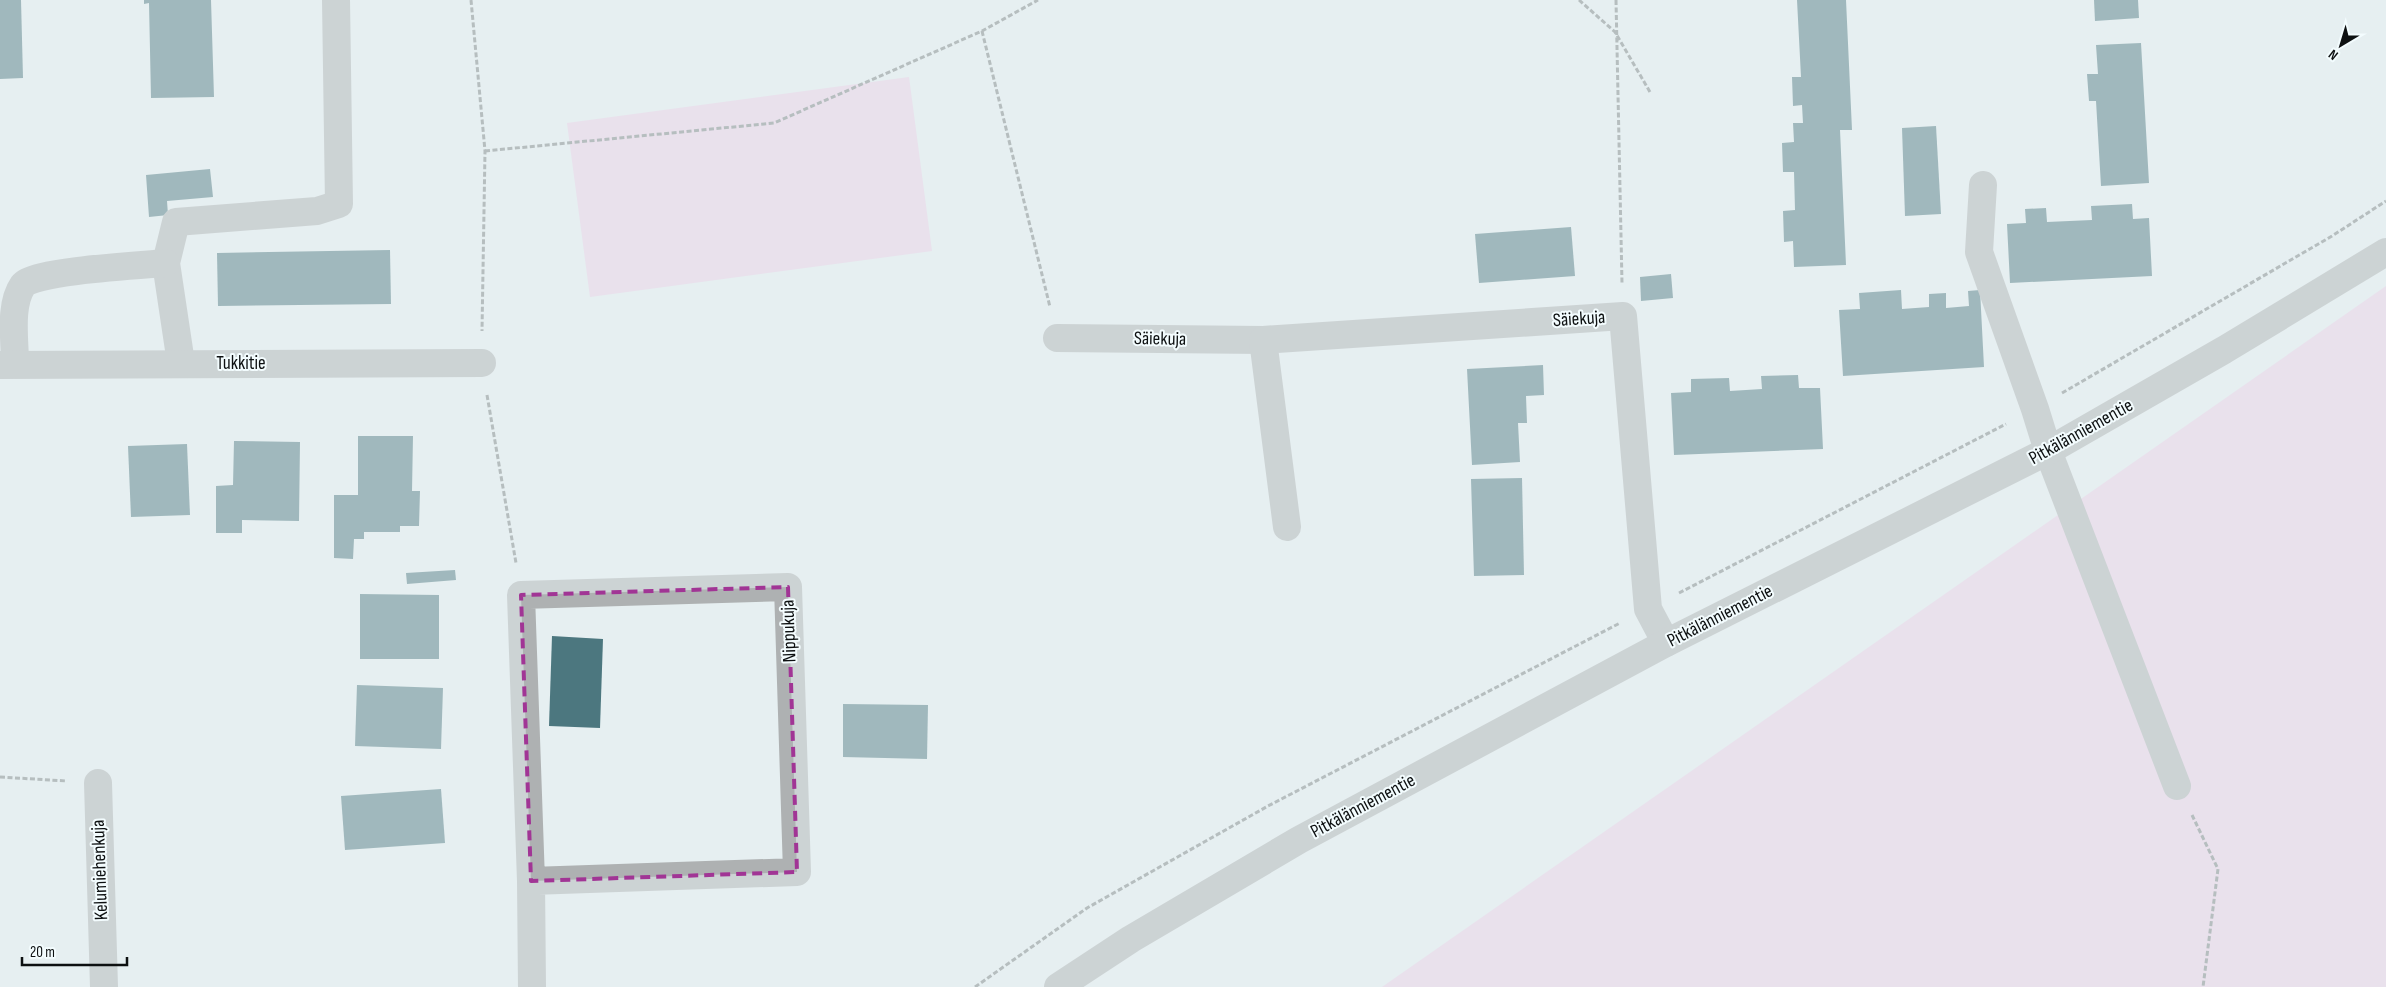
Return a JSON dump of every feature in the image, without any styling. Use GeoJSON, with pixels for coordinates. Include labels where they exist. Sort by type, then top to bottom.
{"type":"FeatureCollection","features":[{"type":"Feature","properties":{"kind":"street"},"geometry":{"type":"LineString","coordinates":[[181,363],[166,263],[176,222],[317,211],[339,204],[336,0]]}},
{"type":"Feature","properties":{"kind":"street"},"geometry":{"type":"LineString","coordinates":[[1983,185],[1979,252],[2048,451],[2177,786]]}},
{"type":"Feature","properties":{"kind":"street","name":"Pitkälänniementie"},"geometry":{"type":"LineString","coordinates":[[1058,987],[1131,939],[1299,840],[1666,643],[2048,451],[2224,350],[2386,252]]}},
{"type":"Feature","properties":{"kind":"street"},"geometry":{"type":"LineString","coordinates":[[7,364],[16,306],[25,282],[48,274],[166,263]]}},
{"type":"Feature","properties":{"kind":"street","name":"Säiekuja"},"geometry":{"type":"LineString","coordinates":[[1058,338],[1263,340],[1622,316],[1648,608],[1666,643]]}},
{"type":"Feature","properties":{"kind":"street"},"geometry":{"type":"LineString","coordinates":[[1263,340],[1287,527]]}},
{"type":"Feature","properties":{"kind":"street","name":"Tukkitie"},"geometry":{"type":"LineString","coordinates":[[7,364],[482,363]]}},
{"type":"Feature","properties":{"kind":"street","name":"Nippukuja"},"geometry":{"type":"LineString","coordinates":[[521,596],[788,587],[797,872],[531,881]]}},
{"type":"Feature","properties":{"kind":"street"},"geometry":{"type":"LineString","coordinates":[[521,596],[531,881],[532,987]]}},
{"type":"Feature","properties":{"kind":"street","name":"Kelumiehenkuja"},"geometry":{"type":"LineString","coordinates":[[98,783],[104,987]]}},
{"type":"Feature","properties":{"kind":"path"},"geometry":{"type":"LineString","coordinates":[[472,0],[485,152],[482,363],[521,596]]}},
{"type":"Feature","properties":{"kind":"path"},"geometry":{"type":"LineString","coordinates":[[485,152],[774,124],[982,31],[1038,0]]}},
{"type":"Feature","properties":{"kind":"path"},"geometry":{"type":"LineString","coordinates":[[1579,0],[1615,32],[1650,92]]}},
{"type":"Feature","properties":{"kind":"path"},"geometry":{"type":"LineString","coordinates":[[1616,0],[1615,32],[1622,316]]}},
{"type":"Feature","properties":{"kind":"path"},"geometry":{"type":"LineString","coordinates":[[982,31],[1058,338]]}},
{"type":"Feature","properties":{"kind":"path"},"geometry":{"type":"LineString","coordinates":[[0,778],[98,783]]}},
{"type":"Feature","properties":{"kind":"path"},"geometry":{"type":"LineString","coordinates":[[2177,786],[2218,869],[2202,987]]}},
{"type":"Feature","properties":{"kind":"highlighted area"},"geometry":{"type":"Polygon","coordinates":[[[788,587],[797,872],[531,881],[521,595],[788,587]]]}},
{"type":"Feature","properties":{"kind":"shaded area"},"geometry":{"type":"Polygon","coordinates":[[[909,77],[932,251],[590,297],[567,123],[909,77]]]}},
{"type":"Feature","properties":{"kind":"shaded area"},"geometry":{"type":"Polygon","coordinates":[[[2386,286],[2386,987],[1382,987],[2386,286]]]}},
{"type":"Feature","properties":{"kind":"building"},"geometry":{"type":"Polygon","coordinates":[[[0,0],[21,0],[23,78],[0,79],[0,0]]]}},
{"type":"Feature","properties":{"kind":"building"},"geometry":{"type":"Polygon","coordinates":[[[144,0],[211,0],[214,97],[151,98],[149,3],[144,4],[144,0]]]}},
{"type":"Feature","properties":{"kind":"building"},"geometry":{"type":"Polygon","coordinates":[[[1797,0],[1846,0],[1852,130],[1840,130],[1846,265],[1794,267],[1793,241],[1784,242],[1783,211],[1795,210],[1794,172],[1783,172],[1782,143],[1794,142],[1793,123],[1803,123],[1802,105],[1793,106],[1792,77],[1801,77],[1797,0]]]}},
{"type":"Feature","properties":{"kind":"building"},"geometry":{"type":"Polygon","coordinates":[[[2094,0],[2138,0],[2139,18],[2095,21],[2094,0]]]}},
{"type":"Feature","properties":{"kind":"building"},"geometry":{"type":"Polygon","coordinates":[[[2141,43],[2149,183],[2101,186],[2096,101],[2089,101],[2087,74],[2098,74],[2096,45],[2141,43]]]}},
{"type":"Feature","properties":{"kind":"building"},"geometry":{"type":"Polygon","coordinates":[[[1936,126],[1941,214],[1905,216],[1902,128],[1936,126]]]}},
{"type":"Feature","properties":{"kind":"building"},"geometry":{"type":"Polygon","coordinates":[[[210,169],[213,197],[167,201],[168,215],[149,217],[146,175],[210,169]]]}},
{"type":"Feature","properties":{"kind":"building"},"geometry":{"type":"Polygon","coordinates":[[[2132,204],[2133,219],[2149,218],[2152,276],[2010,283],[2007,224],[2026,223],[2025,209],[2046,208],[2047,222],[2092,220],[2091,206],[2132,204]]]}},
{"type":"Feature","properties":{"kind":"building"},"geometry":{"type":"Polygon","coordinates":[[[1571,227],[1575,276],[1479,283],[1475,234],[1571,227]]]}},
{"type":"Feature","properties":{"kind":"building"},"geometry":{"type":"Polygon","coordinates":[[[390,250],[391,304],[218,306],[217,253],[390,250]]]}},
{"type":"Feature","properties":{"kind":"building"},"geometry":{"type":"Polygon","coordinates":[[[1671,274],[1673,298],[1641,301],[1640,277],[1671,274]]]}},
{"type":"Feature","properties":{"kind":"building"},"geometry":{"type":"Polygon","coordinates":[[[1901,290],[1902,309],[1929,307],[1929,294],[1946,293],[1946,308],[1969,306],[1968,291],[1980,290],[1984,367],[1843,376],[1839,310],[1860,309],[1859,293],[1901,290]]]}},
{"type":"Feature","properties":{"kind":"building"},"geometry":{"type":"Polygon","coordinates":[[[1543,365],[1544,395],[1526,396],[1527,423],[1518,423],[1520,462],[1472,465],[1467,369],[1543,365]]]}},
{"type":"Feature","properties":{"kind":"building"},"geometry":{"type":"Polygon","coordinates":[[[1798,375],[1799,388],[1820,388],[1823,449],[1674,455],[1671,393],[1691,392],[1691,379],[1729,378],[1730,391],[1762,389],[1761,376],[1798,375]]]}},
{"type":"Feature","properties":{"kind":"building"},"geometry":{"type":"Polygon","coordinates":[[[358,436],[413,436],[412,491],[420,491],[419,526],[400,526],[400,532],[364,532],[364,539],[354,539],[353,559],[334,558],[334,495],[358,495],[358,436]]]}},
{"type":"Feature","properties":{"kind":"building"},"geometry":{"type":"Polygon","coordinates":[[[234,441],[300,442],[299,521],[242,520],[242,533],[216,533],[216,486],[233,485],[234,441]]]}},
{"type":"Feature","properties":{"kind":"building"},"geometry":{"type":"Polygon","coordinates":[[[187,444],[190,515],[131,517],[128,446],[187,444]]]}},
{"type":"Feature","properties":{"kind":"building"},"geometry":{"type":"Polygon","coordinates":[[[1522,478],[1524,575],[1474,576],[1471,479],[1522,478]]]}},
{"type":"Feature","properties":{"kind":"building"},"geometry":{"type":"Polygon","coordinates":[[[455,570],[456,580],[407,584],[406,573],[455,570]]]}},
{"type":"Feature","properties":{"kind":"building"},"geometry":{"type":"Polygon","coordinates":[[[360,594],[439,595],[439,659],[360,659],[360,594]]]}},
{"type":"Feature","properties":{"kind":"building"},"geometry":{"type":"Polygon","coordinates":[[[552,636],[603,639],[600,728],[549,726],[552,636]]]}},
{"type":"Feature","properties":{"kind":"building"},"geometry":{"type":"Polygon","coordinates":[[[357,685],[443,688],[441,749],[355,746],[357,685]]]}},
{"type":"Feature","properties":{"kind":"building"},"geometry":{"type":"Polygon","coordinates":[[[843,704],[928,705],[927,759],[843,757],[843,704]]]}},
{"type":"Feature","properties":{"kind":"building"},"geometry":{"type":"Polygon","coordinates":[[[441,789],[445,843],[345,850],[341,796],[441,789]]]}}]}
